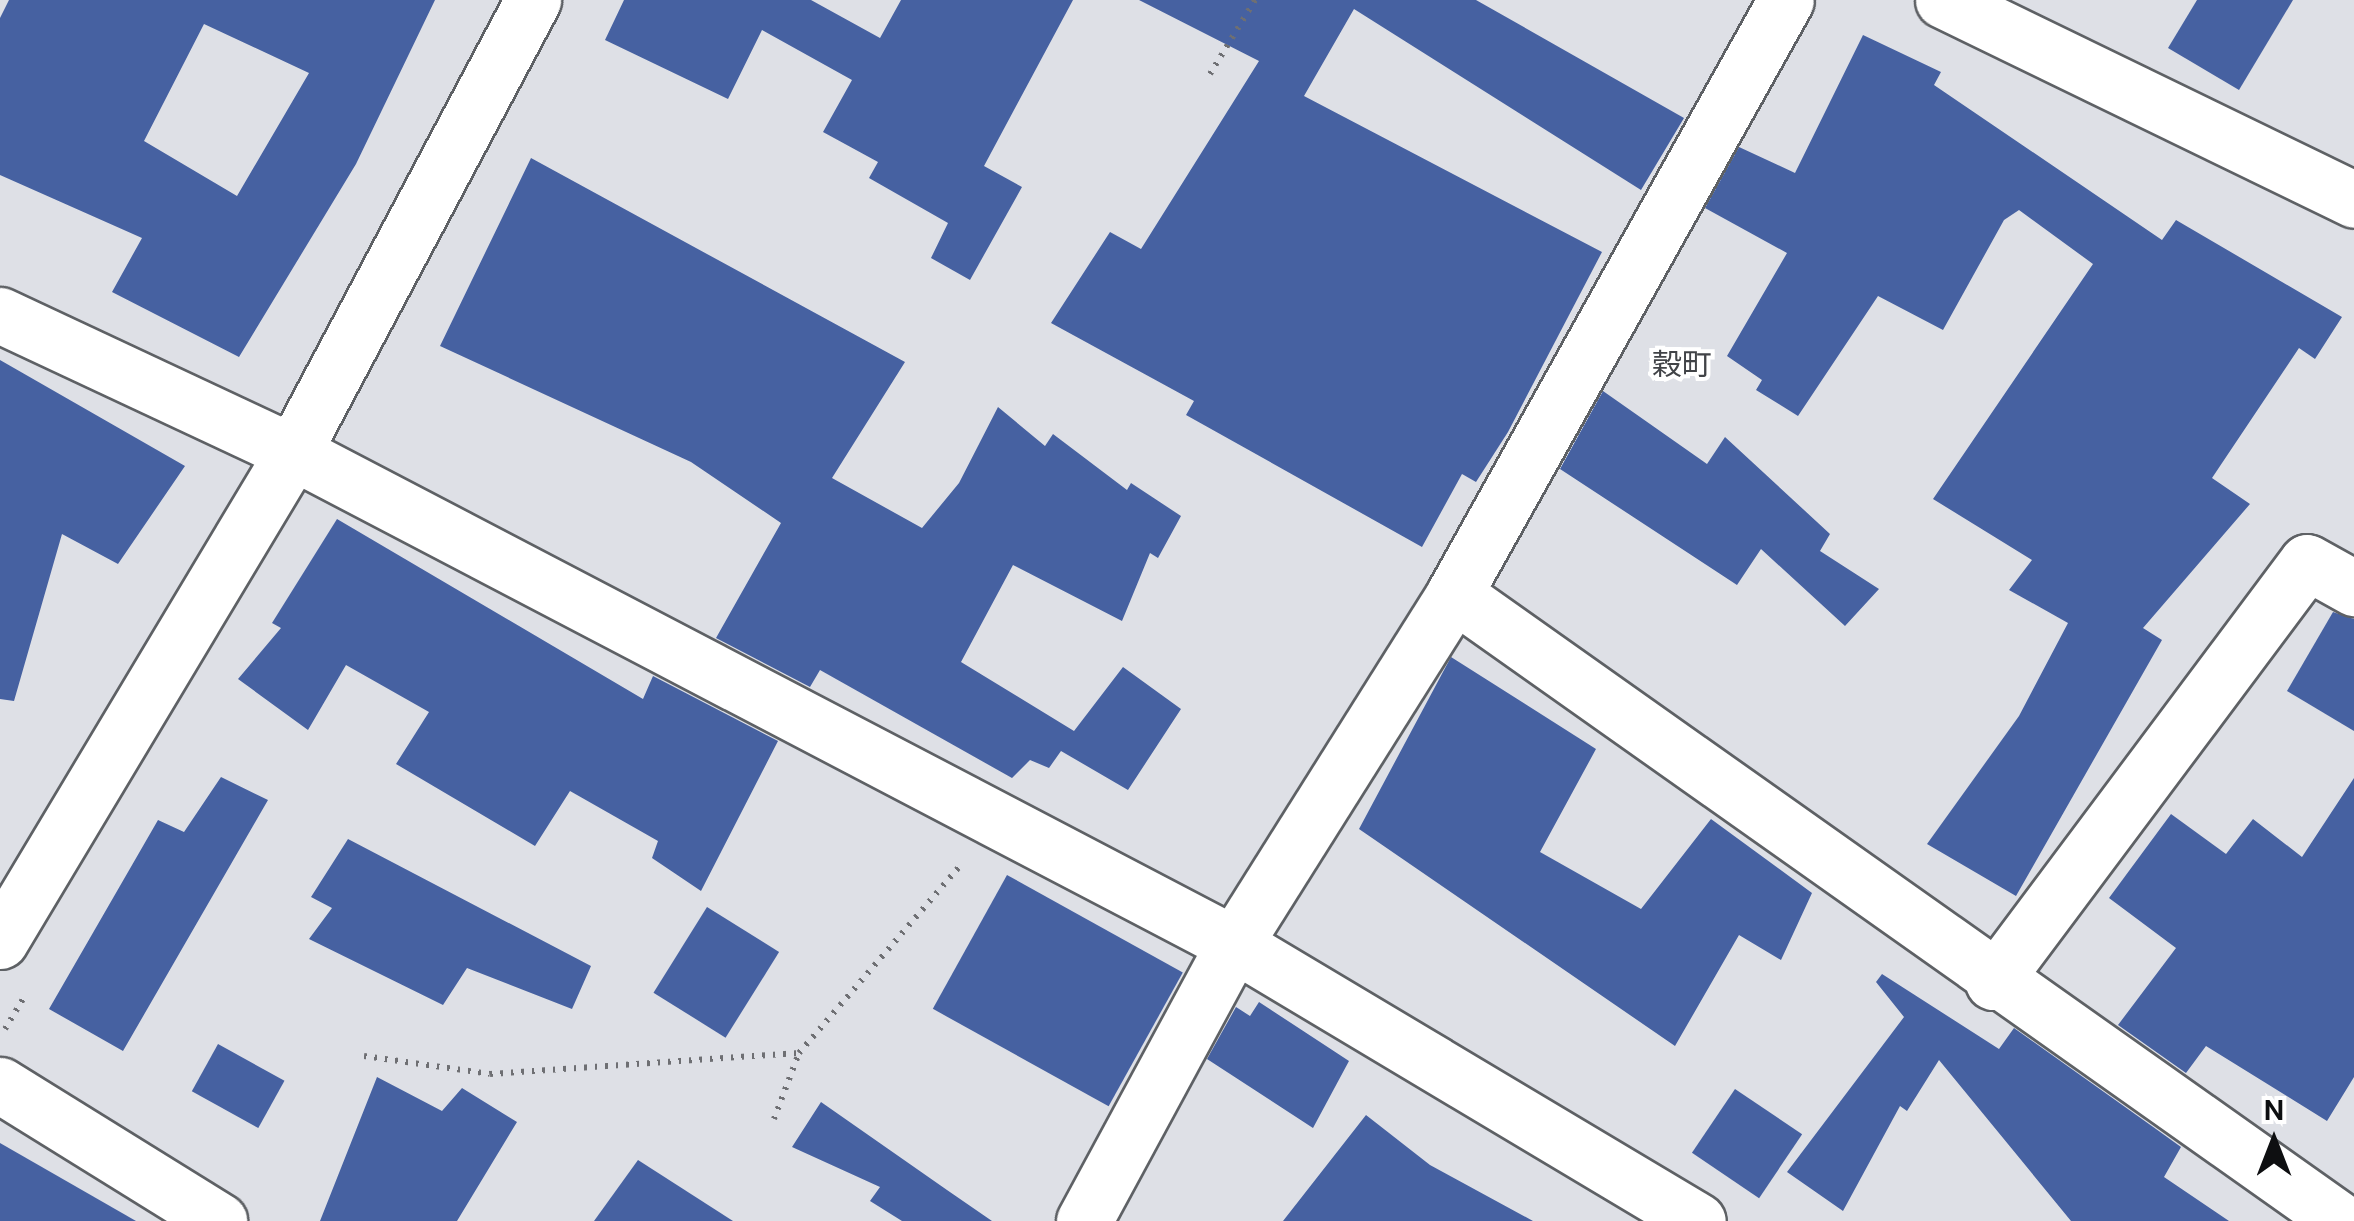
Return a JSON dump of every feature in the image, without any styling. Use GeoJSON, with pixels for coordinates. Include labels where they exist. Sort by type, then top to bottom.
{"type":"FeatureCollection","features":[{"type":"Feature","properties":{"kind":"street"},"geometry":{"type":"LineString","coordinates":[[0,941],[293,452],[533,0]]}},
{"type":"Feature","properties":{"kind":"street"},"geometry":{"type":"LineString","coordinates":[[1084,1221],[1234,944],[1454,594],[1786,0]]}},
{"type":"Feature","properties":{"kind":"street"},"geometry":{"type":"LineString","coordinates":[[1943,0],[2354,200]]}},
{"type":"Feature","properties":{"kind":"street"},"geometry":{"type":"LineString","coordinates":[[0,315],[293,452],[1234,944],[1698,1221]]}},
{"type":"Feature","properties":{"kind":"street"},"geometry":{"type":"LineString","coordinates":[[1993,982],[2307,562],[2354,588]]}},
{"type":"Feature","properties":{"kind":"street"},"geometry":{"type":"LineString","coordinates":[[1454,594],[1993,982],[2341,1221]]}},
{"type":"Feature","properties":{"kind":"street"},"geometry":{"type":"LineString","coordinates":[[0,1085],[219,1221]]}},
{"type":"Feature","properties":{"kind":"path"},"geometry":{"type":"LineString","coordinates":[[1210,74],[1255,0]]}},
{"type":"Feature","properties":{"kind":"path"},"geometry":{"type":"LineString","coordinates":[[774,1119],[799,1054],[999,821]]}},
{"type":"Feature","properties":{"kind":"path"},"geometry":{"type":"LineString","coordinates":[[364,1056],[490,1074],[799,1054]]}},
{"type":"Feature","properties":{"kind":"building"},"geometry":{"type":"Polygon","coordinates":[[[9,0],[435,0],[356,164],[239,357],[112,292],[142,238],[0,175],[0,18],[9,0]],[[204,24],[144,141],[237,196],[309,73],[204,24]]]}},
{"type":"Feature","properties":{"kind":"building"},"geometry":{"type":"Polygon","coordinates":[[[624,0],[811,0],[880,38],[901,0],[1073,0],[984,166],[1022,187],[970,280],[931,258],[948,223],[869,178],[878,162],[823,132],[852,80],[762,30],[728,99],[605,40],[624,0]]]}},
{"type":"Feature","properties":{"kind":"building"},"geometry":{"type":"Polygon","coordinates":[[[1139,0],[1476,0],[1684,118],[1641,190],[1354,9],[1304,96],[1602,252],[1508,432],[1476,482],[1462,474],[1422,547],[1186,415],[1194,401],[1051,323],[1110,232],[1141,249],[1259,61],[1139,0]]]}},
{"type":"Feature","properties":{"kind":"building"},"geometry":{"type":"Polygon","coordinates":[[[2197,0],[2293,0],[2239,90],[2168,48],[2197,0]]]}},
{"type":"Feature","properties":{"kind":"building"},"geometry":{"type":"Polygon","coordinates":[[[1863,35],[1941,72],[1934,85],[2162,240],[2176,220],[2342,317],[2315,359],[2299,348],[2212,478],[2250,504],[2143,628],[2162,640],[2016,896],[1927,844],[2019,716],[2068,623],[2009,590],[2032,560],[1933,499],[2093,264],[2019,210],[2004,220],[1943,330],[1878,296],[1798,416],[1756,390],[1762,380],[1727,356],[1787,253],[1705,208],[1739,147],[1795,173],[1863,35]]]}},
{"type":"Feature","properties":{"kind":"building"},"geometry":{"type":"Polygon","coordinates":[[[531,158],[905,362],[832,478],[922,528],[959,483],[998,407],[1045,446],[1053,434],[1127,490],[1131,483],[1181,516],[1158,558],[1150,553],[1122,621],[1013,565],[961,662],[1074,731],[1123,667],[1181,709],[1128,790],[1061,751],[1049,768],[1030,760],[1012,778],[820,670],[810,687],[716,638],[781,523],[691,462],[440,346],[531,158]]]}},
{"type":"Feature","properties":{"kind":"building"},"geometry":{"type":"Polygon","coordinates":[[[0,360],[185,466],[118,564],[62,534],[14,701],[0,699],[0,360]]]}},
{"type":"Feature","properties":{"kind":"building"},"geometry":{"type":"Polygon","coordinates":[[[1603,391],[1707,464],[1725,437],[1830,534],[1820,551],[1879,589],[1845,626],[1761,549],[1737,585],[1560,469],[1603,391]]]}},
{"type":"Feature","properties":{"kind":"building"},"geometry":{"type":"Polygon","coordinates":[[[337,519],[643,699],[653,676],[778,741],[701,891],[652,858],[658,841],[570,791],[535,846],[396,764],[429,712],[346,665],[308,730],[238,679],[281,628],[272,623],[337,519]]]}},
{"type":"Feature","properties":{"kind":"building"},"geometry":{"type":"Polygon","coordinates":[[[2333,612],[2354,619],[2354,731],[2287,691],[2333,612]]]}},
{"type":"Feature","properties":{"kind":"building"},"geometry":{"type":"Polygon","coordinates":[[[1451,657],[1596,749],[1540,852],[1641,909],[1711,819],[1812,893],[1781,960],[1739,935],[1675,1046],[1359,829],[1451,657]]]}},
{"type":"Feature","properties":{"kind":"building"},"geometry":{"type":"Polygon","coordinates":[[[221,777],[268,800],[123,1051],[49,1009],[158,820],[184,832],[221,777]]]}},
{"type":"Feature","properties":{"kind":"building"},"geometry":{"type":"Polygon","coordinates":[[[2354,778],[2354,1077],[2327,1121],[2206,1046],[2186,1073],[2118,1025],[2176,948],[2109,898],[2171,814],[2226,854],[2253,819],[2302,857],[2354,778]]]}},
{"type":"Feature","properties":{"kind":"building"},"geometry":{"type":"Polygon","coordinates":[[[348,839],[591,966],[572,1009],[467,968],[443,1005],[309,939],[332,908],[311,897],[348,839]]]}},
{"type":"Feature","properties":{"kind":"building"},"geometry":{"type":"Polygon","coordinates":[[[1007,875],[1183,972],[1109,1106],[933,1009],[1007,875]]]}},
{"type":"Feature","properties":{"kind":"building"},"geometry":{"type":"Polygon","coordinates":[[[707,907],[779,952],[726,1038],[653,993],[707,907]]]}},
{"type":"Feature","properties":{"kind":"building"},"geometry":{"type":"Polygon","coordinates":[[[1882,974],[1999,1049],[2014,1028],[2156,1129],[2181,1147],[2164,1177],[2229,1221],[2071,1221],[1939,1060],[1907,1111],[1900,1106],[1843,1211],[1787,1172],[1904,1017],[1876,982],[1882,974]]]}},
{"type":"Feature","properties":{"kind":"building"},"geometry":{"type":"Polygon","coordinates":[[[1259,1002],[1349,1061],[1313,1128],[1207,1059],[1236,1007],[1250,1016],[1259,1002]]]}},
{"type":"Feature","properties":{"kind":"building"},"geometry":{"type":"Polygon","coordinates":[[[218,1044],[284,1081],[258,1128],[192,1091],[218,1044]]]}},
{"type":"Feature","properties":{"kind":"building"},"geometry":{"type":"Polygon","coordinates":[[[377,1077],[442,1111],[462,1088],[517,1122],[457,1221],[320,1221],[377,1077]]]}},
{"type":"Feature","properties":{"kind":"building"},"geometry":{"type":"Polygon","coordinates":[[[1735,1089],[1802,1134],[1759,1198],[1692,1153],[1735,1089]]]}},
{"type":"Feature","properties":{"kind":"building"},"geometry":{"type":"Polygon","coordinates":[[[821,1102],[992,1221],[902,1221],[870,1201],[880,1187],[792,1147],[821,1102]]]}},
{"type":"Feature","properties":{"kind":"building"},"geometry":{"type":"Polygon","coordinates":[[[1366,1115],[1430,1165],[1533,1221],[1283,1221],[1366,1115]]]}},
{"type":"Feature","properties":{"kind":"building"},"geometry":{"type":"Polygon","coordinates":[[[0,1143],[136,1221],[0,1221],[0,1143]]]}},
{"type":"Feature","properties":{"kind":"building"},"geometry":{"type":"Polygon","coordinates":[[[638,1160],[733,1221],[594,1221],[638,1160]]]}},
{"type":"Feature","properties":{"kind":"district","name":"穀町"},"geometry":{"type":"Point","coordinates":[1682,365]}}]}
